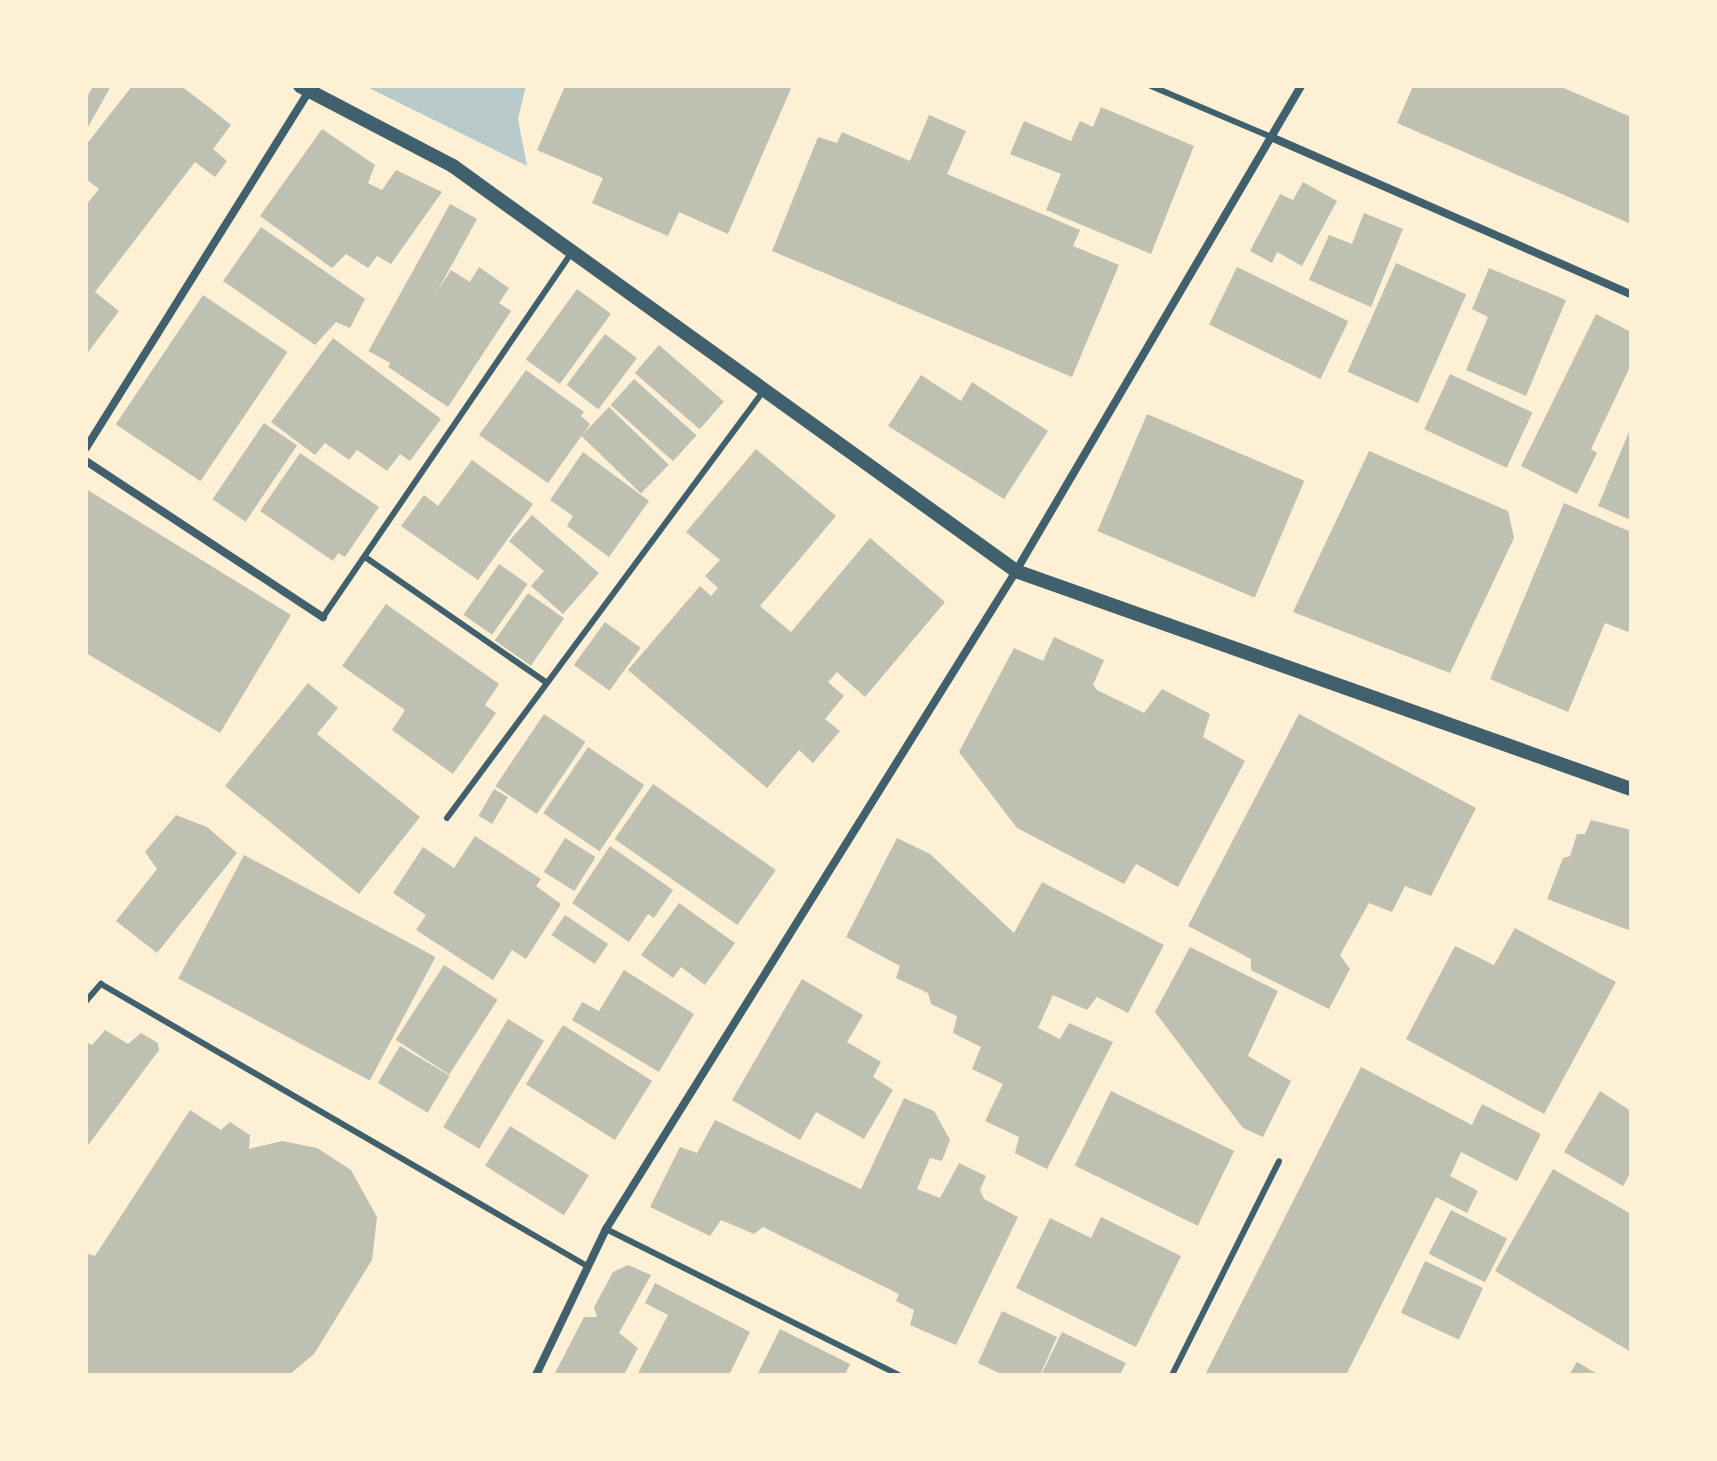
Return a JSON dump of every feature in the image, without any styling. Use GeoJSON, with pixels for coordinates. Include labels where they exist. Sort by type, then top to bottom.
{"type":"FeatureCollection","features":[{"type":"Feature","properties":{"kind":"street"},"geometry":{"type":"LineString","coordinates":[[536,1375],[606,1229],[1016,571],[1301,86]]}},
{"type":"Feature","properties":{"kind":"street"},"geometry":{"type":"LineString","coordinates":[[86,448],[305,88],[453,166],[762,393],[1016,571],[1631,789]]}},
{"type":"Feature","properties":{"kind":"street"},"geometry":{"type":"LineString","coordinates":[[1271,137],[1631,294]]}},
{"type":"Feature","properties":{"kind":"street"},"geometry":{"type":"LineString","coordinates":[[86,461],[323,617]]}},
{"type":"Feature","properties":{"kind":"lane"},"geometry":{"type":"LineString","coordinates":[[1151,86],[1271,137]]}},
{"type":"Feature","properties":{"kind":"lane"},"geometry":{"type":"LineString","coordinates":[[323,617],[571,253]]}},
{"type":"Feature","properties":{"kind":"lane"},"geometry":{"type":"LineString","coordinates":[[447,818],[762,393]]}},
{"type":"Feature","properties":{"kind":"lane"},"geometry":{"type":"LineString","coordinates":[[365,557],[547,683]]}},
{"type":"Feature","properties":{"kind":"lane"},"geometry":{"type":"LineString","coordinates":[[86,1001],[101,984],[587,1266]]}},
{"type":"Feature","properties":{"kind":"lane"},"geometry":{"type":"LineString","coordinates":[[1172,1375],[1279,1161]]}},
{"type":"Feature","properties":{"kind":"lane"},"geometry":{"type":"LineString","coordinates":[[606,1229],[899,1375]]}},
{"type":"Feature","properties":{"kind":"shaded area"},"geometry":{"type":"Polygon","coordinates":[[[365,86],[526,86],[518,119],[527,166],[365,86]]]}},
{"type":"Feature","properties":{"kind":"building"},"geometry":{"type":"Polygon","coordinates":[[[93,86],[111,86],[88,127],[86,99],[93,86]]]}},
{"type":"Feature","properties":{"kind":"building"},"geometry":{"type":"Polygon","coordinates":[[[132,86],[181,86],[210,108],[231,125],[213,149],[227,161],[215,177],[195,162],[95,292],[119,311],[86,355],[86,205],[99,189],[86,179],[86,145],[132,86]]]}},
{"type":"Feature","properties":{"kind":"building"},"geometry":{"type":"Polygon","coordinates":[[[565,86],[792,86],[728,234],[679,212],[668,236],[592,203],[603,178],[537,150],[565,86]]]}},
{"type":"Feature","properties":{"kind":"building"},"geometry":{"type":"Polygon","coordinates":[[[1413,86],[1559,86],[1631,117],[1631,224],[1397,123],[1413,86]]]}},
{"type":"Feature","properties":{"kind":"building"},"geometry":{"type":"Polygon","coordinates":[[[1101,107],[1194,146],[1151,254],[1046,210],[1061,174],[1010,154],[1024,121],[1071,141],[1080,121],[1093,127],[1101,107]]]}},
{"type":"Feature","properties":{"kind":"building"},"geometry":{"type":"Polygon","coordinates":[[[929,115],[966,131],[947,174],[1080,230],[1073,246],[1119,265],[1072,377],[772,251],[818,137],[837,143],[842,132],[910,161],[929,115]]]}},
{"type":"Feature","properties":{"kind":"building"},"geometry":{"type":"Polygon","coordinates":[[[322,129],[375,165],[368,183],[382,190],[396,170],[442,192],[391,264],[377,256],[368,268],[346,254],[332,268],[260,216],[322,129]]]}},
{"type":"Feature","properties":{"kind":"building"},"geometry":{"type":"Polygon","coordinates":[[[1303,182],[1337,201],[1302,266],[1277,252],[1272,263],[1250,251],[1280,194],[1293,200],[1303,182]]]}},
{"type":"Feature","properties":{"kind":"building"},"geometry":{"type":"Polygon","coordinates":[[[450,204],[477,219],[396,366],[369,351],[450,204]]]}},
{"type":"Feature","properties":{"kind":"building"},"geometry":{"type":"Polygon","coordinates":[[[1364,213],[1403,229],[1371,307],[1309,280],[1329,235],[1352,244],[1364,213]]]}},
{"type":"Feature","properties":{"kind":"building"},"geometry":{"type":"Polygon","coordinates":[[[261,227],[365,299],[350,328],[336,322],[315,345],[223,281],[261,227]]]}},
{"type":"Feature","properties":{"kind":"building"},"geometry":{"type":"Polygon","coordinates":[[[1396,263],[1466,294],[1418,403],[1348,372],[1396,263]]]}},
{"type":"Feature","properties":{"kind":"building"},"geometry":{"type":"Polygon","coordinates":[[[479,267],[509,288],[499,303],[511,311],[448,407],[388,367],[451,270],[470,282],[479,267]]]}},
{"type":"Feature","properties":{"kind":"building"},"geometry":{"type":"Polygon","coordinates":[[[1237,267],[1348,321],[1320,379],[1209,325],[1237,267]]]}},
{"type":"Feature","properties":{"kind":"building"},"geometry":{"type":"Polygon","coordinates":[[[1489,268],[1566,300],[1526,396],[1466,370],[1488,317],[1472,309],[1489,268]]]}},
{"type":"Feature","properties":{"kind":"building"},"geometry":{"type":"Polygon","coordinates":[[[577,289],[611,314],[560,384],[526,359],[577,289]]]}},
{"type":"Feature","properties":{"kind":"building"},"geometry":{"type":"Polygon","coordinates":[[[203,295],[288,352],[200,481],[116,424],[203,295]]]}},
{"type":"Feature","properties":{"kind":"building"},"geometry":{"type":"Polygon","coordinates":[[[1596,314],[1631,332],[1631,365],[1591,449],[1597,453],[1577,494],[1521,466],[1596,314]]]}},
{"type":"Feature","properties":{"kind":"building"},"geometry":{"type":"Polygon","coordinates":[[[605,334],[637,358],[598,409],[566,385],[605,334]]]}},
{"type":"Feature","properties":{"kind":"building"},"geometry":{"type":"Polygon","coordinates":[[[333,338],[441,419],[410,461],[400,454],[387,471],[357,450],[349,460],[325,443],[315,455],[271,422],[333,338]]]}},
{"type":"Feature","properties":{"kind":"building"},"geometry":{"type":"Polygon","coordinates":[[[659,345],[724,401],[700,429],[635,373],[659,345]]]}},
{"type":"Feature","properties":{"kind":"building"},"geometry":{"type":"Polygon","coordinates":[[[526,370],[584,412],[581,416],[590,424],[548,483],[479,435],[526,370]]]}},
{"type":"Feature","properties":{"kind":"building"},"geometry":{"type":"Polygon","coordinates":[[[1450,374],[1532,412],[1507,468],[1424,429],[1450,374]]]}},
{"type":"Feature","properties":{"kind":"building"},"geometry":{"type":"Polygon","coordinates":[[[921,375],[961,401],[972,382],[1048,431],[1004,499],[888,426],[921,375]]]}},
{"type":"Feature","properties":{"kind":"building"},"geometry":{"type":"Polygon","coordinates":[[[634,379],[696,435],[673,461],[611,405],[634,379]]]}},
{"type":"Feature","properties":{"kind":"building"},"geometry":{"type":"Polygon","coordinates":[[[609,407],[669,465],[641,493],[581,436],[609,407]]]}},
{"type":"Feature","properties":{"kind":"building"},"geometry":{"type":"Polygon","coordinates":[[[1147,414],[1304,481],[1255,598],[1097,531],[1147,414]]]}},
{"type":"Feature","properties":{"kind":"building"},"geometry":{"type":"Polygon","coordinates":[[[264,423],[297,445],[246,522],[213,499],[264,423]]]}},
{"type":"Feature","properties":{"kind":"building"},"geometry":{"type":"Polygon","coordinates":[[[1631,427],[1631,520],[1598,506],[1631,427]]]}},
{"type":"Feature","properties":{"kind":"building"},"geometry":{"type":"Polygon","coordinates":[[[756,449],[836,516],[760,606],[791,632],[870,538],[945,602],[865,697],[837,672],[828,682],[844,696],[825,719],[840,731],[813,763],[799,750],[767,788],[628,670],[700,586],[711,596],[718,588],[705,576],[720,560],[686,532],[756,449]]]}},
{"type":"Feature","properties":{"kind":"building"},"geometry":{"type":"Polygon","coordinates":[[[1369,451],[1508,511],[1514,538],[1450,673],[1293,612],[1369,451]]]}},
{"type":"Feature","properties":{"kind":"building"},"geometry":{"type":"Polygon","coordinates":[[[583,452],[649,501],[609,557],[567,526],[573,516],[550,500],[583,452]]]}},
{"type":"Feature","properties":{"kind":"building"},"geometry":{"type":"Polygon","coordinates":[[[300,453],[379,507],[345,557],[338,553],[333,561],[260,511],[300,453]]]}},
{"type":"Feature","properties":{"kind":"building"},"geometry":{"type":"Polygon","coordinates":[[[472,460],[533,504],[478,580],[401,526],[424,495],[438,506],[472,460]]]}},
{"type":"Feature","properties":{"kind":"building"},"geometry":{"type":"Polygon","coordinates":[[[86,489],[291,615],[220,733],[86,653],[86,489]]]}},
{"type":"Feature","properties":{"kind":"building"},"geometry":{"type":"Polygon","coordinates":[[[1564,503],[1631,532],[1631,625],[1628,632],[1605,623],[1568,712],[1490,679],[1564,503]]]}},
{"type":"Feature","properties":{"kind":"building"},"geometry":{"type":"Polygon","coordinates":[[[532,515],[599,573],[563,614],[531,586],[544,571],[509,541],[532,515]]]}},
{"type":"Feature","properties":{"kind":"building"},"geometry":{"type":"Polygon","coordinates":[[[499,564],[528,584],[492,635],[463,615],[499,564]]]}},
{"type":"Feature","properties":{"kind":"building"},"geometry":{"type":"Polygon","coordinates":[[[528,593],[564,618],[531,666],[495,641],[528,593]]]}},
{"type":"Feature","properties":{"kind":"building"},"geometry":{"type":"Polygon","coordinates":[[[386,604],[499,684],[485,705],[496,713],[453,774],[392,730],[405,710],[342,666],[386,604]]]}},
{"type":"Feature","properties":{"kind":"building"},"geometry":{"type":"Polygon","coordinates":[[[605,622],[641,648],[609,691],[574,665],[605,622]]]}},
{"type":"Feature","properties":{"kind":"building"},"geometry":{"type":"Polygon","coordinates":[[[1054,637],[1104,660],[1093,685],[1097,690],[1144,713],[1162,689],[1210,714],[1203,737],[1245,761],[1178,887],[1136,864],[1124,884],[1017,828],[959,752],[1014,648],[1043,661],[1054,637]]]}},
{"type":"Feature","properties":{"kind":"building"},"geometry":{"type":"Polygon","coordinates":[[[308,683],[338,708],[317,734],[420,817],[359,894],[225,786],[308,683]]]}},
{"type":"Feature","properties":{"kind":"building"},"geometry":{"type":"Polygon","coordinates":[[[544,714],[585,742],[537,814],[495,786],[544,714]]]}},
{"type":"Feature","properties":{"kind":"building"},"geometry":{"type":"Polygon","coordinates":[[[1299,714],[1476,808],[1431,896],[1405,886],[1392,912],[1369,903],[1340,955],[1350,969],[1329,1009],[1251,970],[1251,959],[1188,926],[1299,714]]]}},
{"type":"Feature","properties":{"kind":"building"},"geometry":{"type":"Polygon","coordinates":[[[588,747],[644,785],[600,851],[543,813],[588,747]]]}},
{"type":"Feature","properties":{"kind":"building"},"geometry":{"type":"Polygon","coordinates":[[[653,784],[776,870],[737,925],[615,839],[653,784]]]}},
{"type":"Feature","properties":{"kind":"building"},"geometry":{"type":"Polygon","coordinates":[[[494,789],[508,797],[492,824],[478,816],[494,789]]]}},
{"type":"Feature","properties":{"kind":"building"},"geometry":{"type":"Polygon","coordinates":[[[176,815],[207,827],[237,853],[157,953],[116,921],[157,869],[145,852],[176,815]]]}},
{"type":"Feature","properties":{"kind":"building"},"geometry":{"type":"Polygon","coordinates":[[[1591,820],[1631,830],[1631,931],[1547,899],[1563,858],[1570,856],[1577,834],[1585,834],[1591,820]]]}},
{"type":"Feature","properties":{"kind":"building"},"geometry":{"type":"Polygon","coordinates":[[[475,836],[541,879],[536,886],[561,904],[526,959],[512,950],[493,980],[416,930],[426,915],[393,893],[423,847],[454,868],[475,836]]]}},
{"type":"Feature","properties":{"kind":"building"},"geometry":{"type":"Polygon","coordinates":[[[565,838],[596,857],[574,891],[544,872],[565,838]]]}},
{"type":"Feature","properties":{"kind":"building"},"geometry":{"type":"Polygon","coordinates":[[[897,838],[930,854],[1014,933],[1042,882],[1164,945],[1128,1013],[1097,997],[1087,1010],[1053,995],[1038,1028],[1060,1039],[1069,1023],[1113,1042],[1047,1169],[1015,1153],[1019,1137],[985,1121],[1003,1084],[972,1069],[981,1047],[953,1033],[957,1016],[931,1004],[928,993],[896,978],[900,966],[846,937],[897,838]]]}},
{"type":"Feature","properties":{"kind":"building"},"geometry":{"type":"Polygon","coordinates":[[[610,846],[673,890],[654,918],[648,914],[629,942],[572,903],[610,846]]]}},
{"type":"Feature","properties":{"kind":"building"},"geometry":{"type":"Polygon","coordinates":[[[244,855],[436,957],[370,1080],[178,979],[244,855]]]}},
{"type":"Feature","properties":{"kind":"building"},"geometry":{"type":"Polygon","coordinates":[[[679,903],[735,943],[705,985],[681,967],[673,978],[641,955],[679,903]]]}},
{"type":"Feature","properties":{"kind":"building"},"geometry":{"type":"Polygon","coordinates":[[[565,915],[608,944],[595,964],[552,935],[565,915]]]}},
{"type":"Feature","properties":{"kind":"building"},"geometry":{"type":"Polygon","coordinates":[[[1515,928],[1616,982],[1544,1114],[1406,1039],[1455,946],[1494,965],[1515,928]]]}},
{"type":"Feature","properties":{"kind":"building"},"geometry":{"type":"Polygon","coordinates":[[[1190,947],[1278,991],[1248,1056],[1291,1081],[1263,1137],[1243,1128],[1155,1012],[1190,947]]]}},
{"type":"Feature","properties":{"kind":"building"},"geometry":{"type":"Polygon","coordinates":[[[444,965],[498,1000],[449,1074],[396,1040],[444,965]]]}},
{"type":"Feature","properties":{"kind":"building"},"geometry":{"type":"Polygon","coordinates":[[[624,970],[694,1014],[659,1072],[572,1020],[582,1002],[599,1011],[624,970]]]}},
{"type":"Feature","properties":{"kind":"building"},"geometry":{"type":"Polygon","coordinates":[[[802,979],[863,1015],[847,1042],[881,1062],[873,1077],[893,1090],[864,1139],[816,1112],[800,1140],[732,1100],[802,979]]]}},
{"type":"Feature","properties":{"kind":"building"},"geometry":{"type":"Polygon","coordinates":[[[508,1019],[544,1041],[479,1149],[443,1127],[508,1019]]]}},
{"type":"Feature","properties":{"kind":"building"},"geometry":{"type":"Polygon","coordinates":[[[563,1025],[652,1081],[615,1140],[526,1084],[563,1025]]]}},
{"type":"Feature","properties":{"kind":"building"},"geometry":{"type":"Polygon","coordinates":[[[105,1030],[128,1044],[141,1033],[158,1043],[159,1050],[86,1148],[86,1042],[92,1045],[105,1030]]]}},
{"type":"Feature","properties":{"kind":"building"},"geometry":{"type":"Polygon","coordinates":[[[400,1046],[450,1076],[428,1113],[378,1083],[400,1046]]]}},
{"type":"Feature","properties":{"kind":"building"},"geometry":{"type":"Polygon","coordinates":[[[1361,1067],[1472,1125],[1482,1104],[1541,1134],[1517,1181],[1461,1152],[1450,1176],[1478,1191],[1467,1213],[1436,1197],[1346,1375],[1205,1375],[1361,1067]]]}},
{"type":"Feature","properties":{"kind":"building"},"geometry":{"type":"Polygon","coordinates":[[[1111,1091],[1234,1151],[1198,1226],[1075,1166],[1111,1091]]]}},
{"type":"Feature","properties":{"kind":"building"},"geometry":{"type":"Polygon","coordinates":[[[1600,1091],[1631,1111],[1631,1172],[1623,1186],[1564,1152],[1600,1091]]]}},
{"type":"Feature","properties":{"kind":"building"},"geometry":{"type":"Polygon","coordinates":[[[904,1098],[934,1111],[950,1140],[942,1161],[930,1158],[917,1189],[940,1198],[959,1163],[986,1176],[980,1190],[984,1199],[1018,1217],[956,1345],[910,1325],[914,1310],[896,1301],[899,1294],[763,1227],[754,1234],[721,1220],[710,1236],[650,1207],[680,1147],[697,1153],[715,1120],[861,1189],[904,1098]]]}},
{"type":"Feature","properties":{"kind":"building"},"geometry":{"type":"Polygon","coordinates":[[[190,1110],[221,1130],[230,1122],[250,1135],[249,1149],[282,1141],[317,1148],[351,1170],[377,1217],[372,1260],[314,1354],[289,1375],[86,1375],[86,1253],[95,1256],[190,1110]]]}},
{"type":"Feature","properties":{"kind":"building"},"geometry":{"type":"Polygon","coordinates":[[[510,1126],[589,1175],[564,1215],[485,1166],[510,1126]]]}},
{"type":"Feature","properties":{"kind":"building"},"geometry":{"type":"Polygon","coordinates":[[[1553,1169],[1631,1214],[1631,1352],[1495,1271],[1553,1169]]]}},
{"type":"Feature","properties":{"kind":"building"},"geometry":{"type":"Polygon","coordinates":[[[1451,1210],[1507,1239],[1485,1282],[1429,1254],[1451,1210]]]}},
{"type":"Feature","properties":{"kind":"building"},"geometry":{"type":"Polygon","coordinates":[[[1101,1217],[1181,1256],[1136,1347],[1016,1288],[1050,1218],[1091,1238],[1101,1217]]]}},
{"type":"Feature","properties":{"kind":"building"},"geometry":{"type":"Polygon","coordinates":[[[1425,1261],[1483,1288],[1459,1340],[1401,1313],[1425,1261]]]}},
{"type":"Feature","properties":{"kind":"building"},"geometry":{"type":"Polygon","coordinates":[[[628,1265],[651,1275],[619,1333],[638,1348],[624,1375],[554,1375],[584,1317],[597,1317],[594,1307],[613,1272],[628,1265]]]}},
{"type":"Feature","properties":{"kind":"building"},"geometry":{"type":"Polygon","coordinates":[[[655,1283],[750,1332],[729,1375],[637,1375],[668,1315],[645,1303],[655,1283]]]}},
{"type":"Feature","properties":{"kind":"building"},"geometry":{"type":"Polygon","coordinates":[[[1002,1311],[1057,1337],[1040,1375],[1003,1375],[978,1363],[1002,1311]]]}},
{"type":"Feature","properties":{"kind":"building"},"geometry":{"type":"Polygon","coordinates":[[[780,1329],[850,1364],[845,1375],[757,1375],[780,1329]]]}},
{"type":"Feature","properties":{"kind":"building"},"geometry":{"type":"Polygon","coordinates":[[[1062,1332],[1126,1363],[1120,1375],[1041,1375],[1062,1332]]]}},
{"type":"Feature","properties":{"kind":"building"},"geometry":{"type":"Polygon","coordinates":[[[1577,1362],[1599,1375],[1569,1375],[1577,1362]]]}}]}
